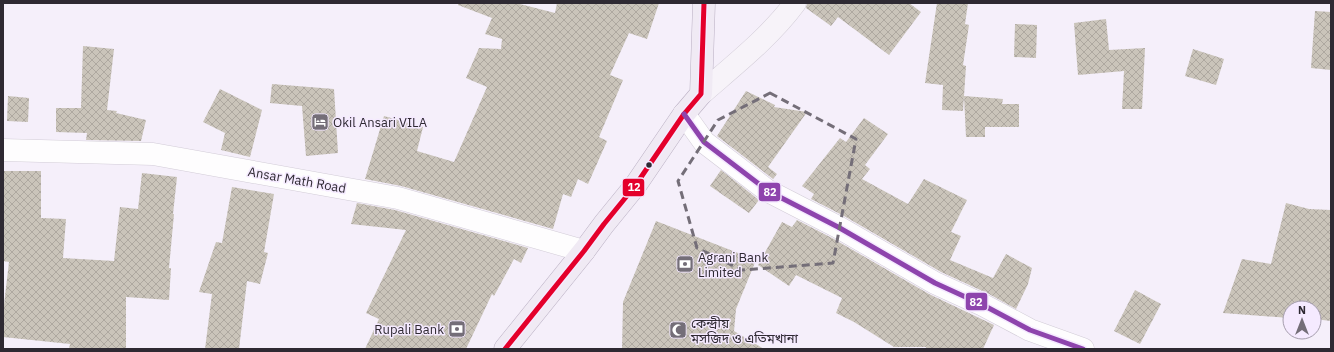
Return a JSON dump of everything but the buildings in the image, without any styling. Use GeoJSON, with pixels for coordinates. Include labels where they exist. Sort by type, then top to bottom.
{"type":"FeatureCollection","features":[{"type":"Feature","properties":{"kind":"main road"},"geometry":{"type":"LineString","coordinates":[[701,94],[704,3]]}},
{"type":"Feature","properties":{"kind":"main road"},"geometry":{"type":"LineString","coordinates":[[505,349],[635,186],[684,114],[701,94],[743,58],[789,12],[795,3]]}},
{"type":"Feature","properties":{"kind":"street"},"geometry":{"type":"LineString","coordinates":[[684,114],[704,142],[768,191],[838,227],[935,283],[983,305],[1030,330],[1083,349]]}},
{"type":"Feature","properties":{"kind":"street","name":"Ansar Math Road"},"geometry":{"type":"LineString","coordinates":[[3,150],[153,154],[398,198],[584,250]]}},
{"type":"Feature","properties":{"kind":"highlighted area"},"geometry":{"type":"Polygon","coordinates":[[[770,93],[856,139],[833,263],[742,270],[697,248],[678,181],[718,120],[770,93]]]}},
{"type":"Feature","properties":{"kind":"transit line","name":"12"},"geometry":{"type":"LineString","coordinates":[[505,349],[635,186],[684,114],[701,94],[704,3]]}},
{"type":"Feature","properties":{"kind":"transit line","name":"82"},"geometry":{"type":"LineString","coordinates":[[684,114],[704,142],[768,191],[838,227],[935,283],[983,305],[1030,330],[1083,349]]}},
{"type":"Feature","properties":{"kind":"place","name":"Okil Ansari VILA"},"geometry":{"type":"Point","coordinates":[320,122]}},
{"type":"Feature","properties":{"kind":"place","name":"Agrani Bank Limited"},"geometry":{"type":"Point","coordinates":[685,264]}},
{"type":"Feature","properties":{"kind":"place","name":"Rupali Bank"},"geometry":{"type":"Point","coordinates":[457,329]}},
{"type":"Feature","properties":{"kind":"place","name":"কেন্দ্রীয় মসজিদ ও এতিমখানা"},"geometry":{"type":"Point","coordinates":[678,330]}}]}
